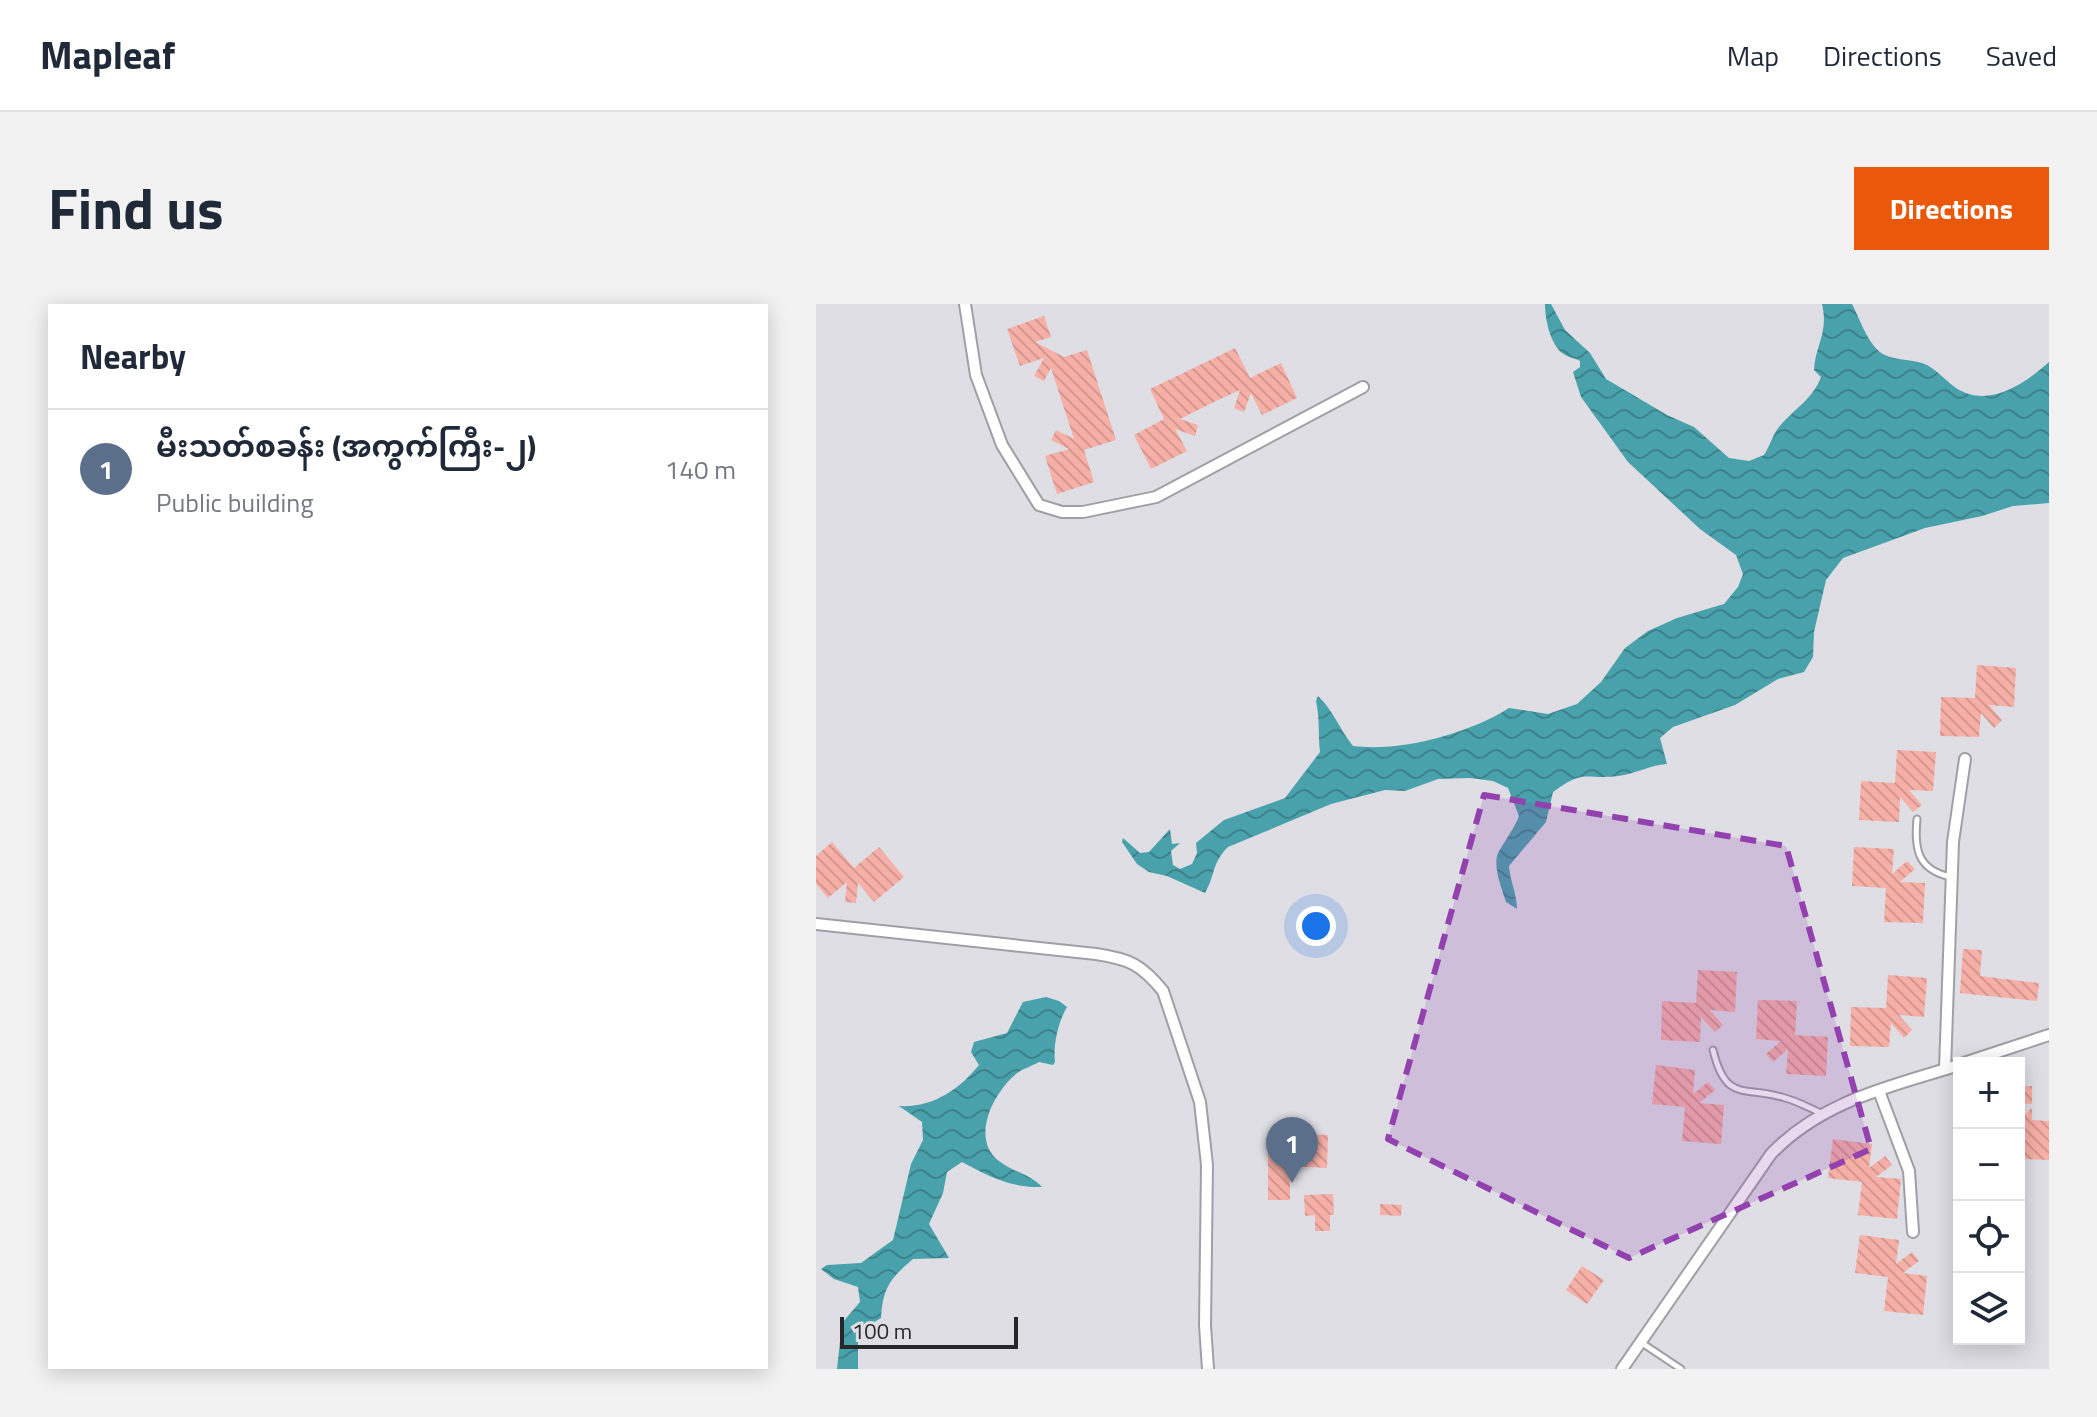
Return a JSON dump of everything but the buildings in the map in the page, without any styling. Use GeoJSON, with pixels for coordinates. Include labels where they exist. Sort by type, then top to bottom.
{"type":"FeatureCollection","features":[{"type":"Feature","properties":{"kind":"street"},"geometry":{"type":"LineString","coordinates":[[965,304],[976,375],[1002,445],[1039,505],[1062,512],[1083,512],[1156,497],[1363,387]]}},
{"type":"Feature","properties":{"kind":"street"},"geometry":{"type":"LineString","coordinates":[[1945,1069],[1953,842],[1965,759]]}},
{"type":"Feature","properties":{"kind":"street"},"geometry":{"type":"LineString","coordinates":[[816,924],[1122,958],[1140,966],[1154,980],[1163,991],[1200,1102],[1207,1165],[1205,1325],[1208,1369]]}},
{"type":"Feature","properties":{"kind":"street"},"geometry":{"type":"LineString","coordinates":[[1985,1057],[2049,1035]]}},
{"type":"Feature","properties":{"kind":"street"},"geometry":{"type":"LineString","coordinates":[[1622,1369],[1771,1154],[1791,1132],[1821,1113],[1953,1067]]}},
{"type":"Feature","properties":{"kind":"street"},"geometry":{"type":"LineString","coordinates":[[1879,1091],[1909,1171],[1913,1232]]}},
{"type":"Feature","properties":{"kind":"lane"},"geometry":{"type":"LineString","coordinates":[[1917,819],[1915,840],[1920,857],[1936,874],[1952,878]]}},
{"type":"Feature","properties":{"kind":"lane"},"geometry":{"type":"LineString","coordinates":[[1713,1050],[1716,1065],[1734,1088],[1748,1093],[1785,1097],[1821,1113]]}},
{"type":"Feature","properties":{"kind":"lane"},"geometry":{"type":"LineString","coordinates":[[1641,1342],[1681,1369]]}},
{"type":"Feature","properties":{"kind":"highlighted area"},"geometry":{"type":"Polygon","coordinates":[[[1484,795],[1786,846],[1871,1149],[1629,1258],[1388,1139],[1484,795]]]}},
{"type":"Feature","properties":{"kind":"water"},"geometry":{"type":"Polygon","coordinates":[[[1545,304],[1551,304],[1565,330],[1590,353],[1606,379],[1694,427],[1729,458],[1749,461],[1764,455],[1779,427],[1818,385],[1821,377],[1814,370],[1824,323],[1822,304],[1852,304],[1879,351],[1890,357],[1927,365],[1968,394],[1981,396],[2006,391],[2049,362],[2049,503],[2013,506],[1925,528],[1843,558],[1826,580],[1814,632],[1813,657],[1804,672],[1778,679],[1735,705],[1673,727],[1660,738],[1667,764],[1618,776],[1579,777],[1553,792],[1546,822],[1509,866],[1517,909],[1506,902],[1496,861],[1519,816],[1508,788],[1493,781],[1470,778],[1438,779],[1405,791],[1385,790],[1331,804],[1228,847],[1219,859],[1205,893],[1167,876],[1149,872],[1137,864],[1122,842],[1123,838],[1140,853],[1149,852],[1170,829],[1172,844],[1180,843],[1171,851],[1173,865],[1180,869],[1192,864],[1197,853],[1196,843],[1224,820],[1285,798],[1320,752],[1318,696],[1353,746],[1392,746],[1434,739],[1474,726],[1509,708],[1548,714],[1577,704],[1601,682],[1625,648],[1648,631],[1677,618],[1724,604],[1738,587],[1743,574],[1736,555],[1700,529],[1628,462],[1581,397],[1573,372],[1580,367],[1580,361],[1562,353],[1554,343],[1545,304]]]}},
{"type":"Feature","properties":{"kind":"water"},"geometry":{"type":"Polygon","coordinates":[[[1046,997],[1067,1007],[1057,1034],[1055,1062],[1053,1065],[1039,1062],[1007,1082],[993,1104],[986,1129],[990,1152],[1009,1168],[1042,1187],[1010,1183],[962,1162],[947,1172],[943,1193],[929,1224],[949,1258],[913,1259],[899,1272],[886,1291],[881,1318],[858,1332],[858,1369],[837,1369],[842,1323],[860,1302],[858,1287],[834,1279],[821,1269],[827,1265],[861,1263],[893,1240],[911,1164],[923,1140],[922,1122],[899,1106],[923,1104],[954,1089],[979,1065],[971,1052],[974,1042],[1007,1033],[1023,1002],[1046,997]]]}},
{"type":"Feature","properties":{"kind":"place","name":"မီးသတ်စခန်း (အကွက်ကြီး-၂)"},"geometry":{"type":"Point","coordinates":[1292,1183]}}]}
